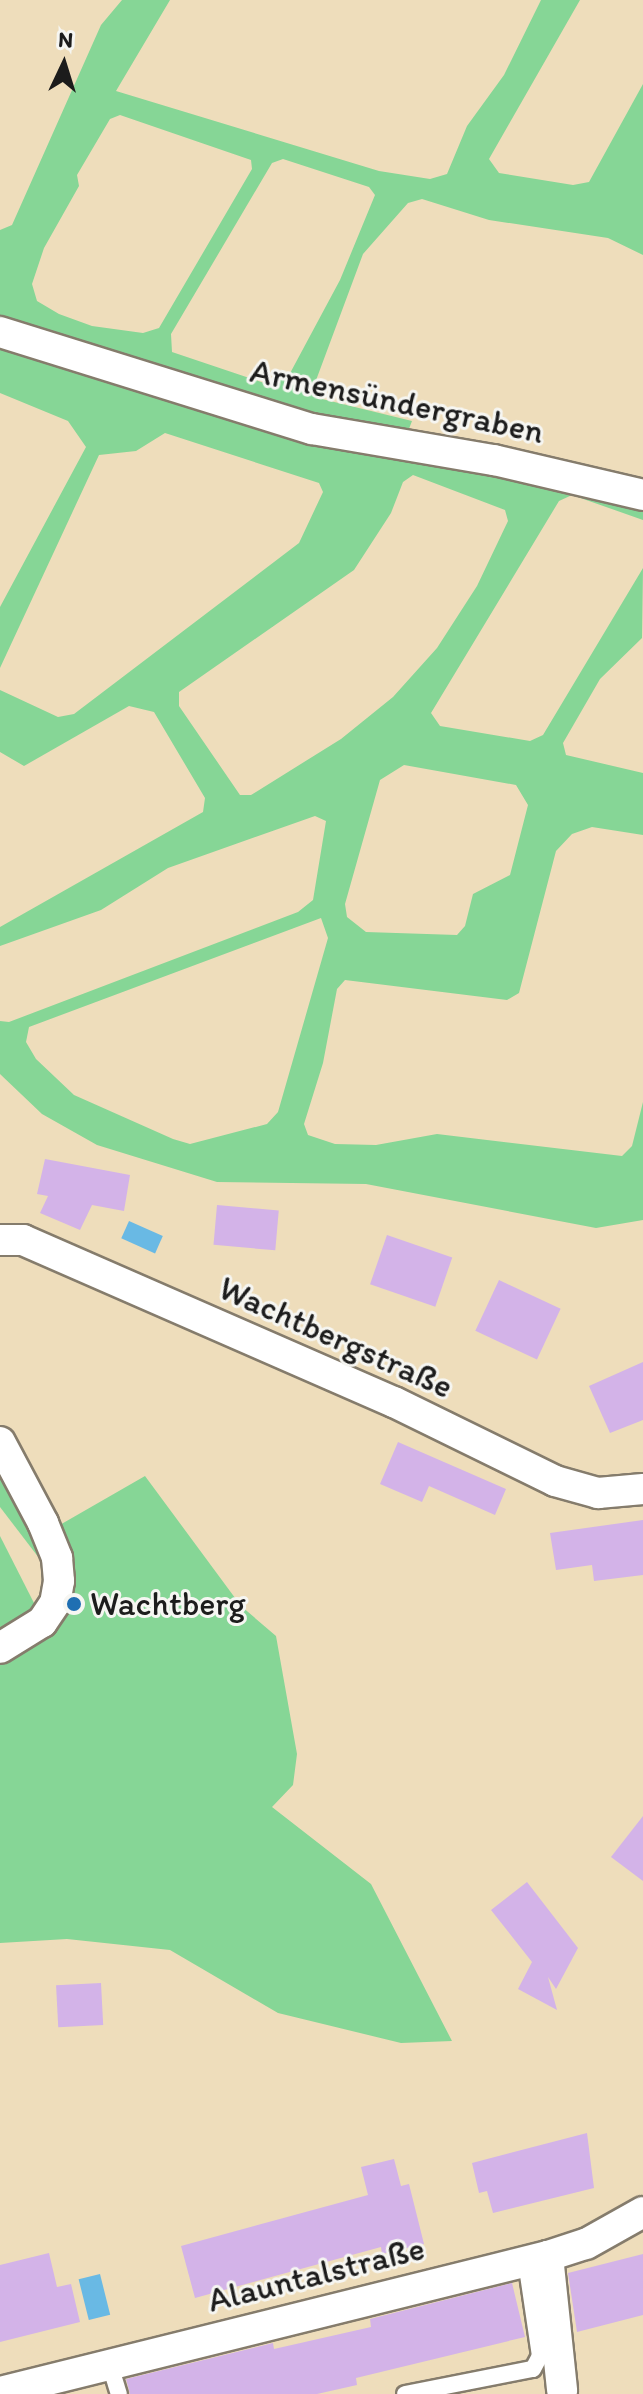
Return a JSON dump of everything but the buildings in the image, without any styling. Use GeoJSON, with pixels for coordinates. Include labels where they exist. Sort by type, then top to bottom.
{"type":"FeatureCollection","features":[{"type":"Feature","properties":{"kind":"street","name":"Armensündergraben"},"geometry":{"type":"LineString","coordinates":[[0,332],[312,429],[494,460],[643,495]]}},
{"type":"Feature","properties":{"kind":"street","name":"Wachtbergstraße"},"geometry":{"type":"LineString","coordinates":[[0,1240],[23,1240],[394,1402],[555,1481],[598,1493],[643,1489]]}},
{"type":"Feature","properties":{"kind":"street"},"geometry":{"type":"LineString","coordinates":[[0,1442],[57,1558],[55,1603],[42,1622],[0,1648]]}},
{"type":"Feature","properties":{"kind":"street","name":"Alauntalstraße"},"geometry":{"type":"LineString","coordinates":[[0,2392],[537,2259],[586,2244],[643,2212]]}},
{"type":"Feature","properties":{"kind":"street"},"geometry":{"type":"LineString","coordinates":[[537,2259],[562,2390]]}},
{"type":"Feature","properties":{"kind":"lane"},"geometry":{"type":"LineString","coordinates":[[405,2394],[533,2369],[540,2356],[537,2259]]}},
{"type":"Feature","properties":{"kind":"lane"},"geometry":{"type":"LineString","coordinates":[[110,2365],[119,2394]]}},
{"type":"Feature","properties":{"kind":"green space"},"geometry":{"type":"Polygon","coordinates":[[[122,0],[170,0],[116,91],[379,171],[430,179],[447,174],[467,126],[504,75],[541,0],[580,0],[489,159],[499,173],[573,185],[589,182],[643,84],[643,255],[608,238],[489,220],[422,199],[408,203],[363,254],[315,383],[318,398],[412,421],[407,434],[314,418],[0,323],[0,230],[12,225],[101,25],[122,0]],[[120,115],[110,119],[77,175],[79,186],[44,248],[32,284],[37,301],[59,314],[92,326],[143,333],[159,328],[252,169],[251,160],[120,115]],[[283,159],[272,163],[171,334],[172,352],[267,384],[288,377],[340,280],[375,195],[369,187],[283,159]]]}},
{"type":"Feature","properties":{"kind":"green space"},"geometry":{"type":"Polygon","coordinates":[[[0,340],[643,504],[643,520],[572,495],[559,501],[431,713],[440,726],[530,741],[543,735],[643,568],[642,638],[600,679],[563,743],[566,755],[643,773],[643,835],[592,827],[572,834],[556,851],[519,993],[507,1000],[345,980],[337,989],[323,1063],[304,1124],[308,1135],[335,1144],[376,1145],[437,1134],[622,1156],[632,1146],[643,1102],[643,1220],[596,1228],[366,1184],[217,1182],[97,1145],[42,1114],[0,1074],[0,1021],[9,1022],[298,912],[313,900],[326,821],[315,816],[168,868],[101,910],[0,946],[0,927],[203,812],[205,798],[154,712],[129,706],[24,766],[0,752],[0,690],[58,717],[74,714],[299,543],[323,492],[319,483],[165,433],[136,451],[99,455],[0,668],[0,607],[86,447],[68,421],[0,393],[0,340]],[[413,475],[403,482],[391,513],[354,570],[179,692],[179,706],[240,795],[251,795],[341,739],[393,697],[437,648],[477,586],[508,521],[505,510],[413,475]],[[404,765],[380,780],[345,904],[347,917],[366,932],[457,935],[465,926],[473,894],[510,875],[528,805],[516,785],[404,765]],[[321,918],[29,1027],[26,1042],[36,1059],[74,1095],[173,1139],[190,1144],[267,1124],[278,1112],[328,938],[321,918]]]}},
{"type":"Feature","properties":{"kind":"green space"},"geometry":{"type":"Polygon","coordinates":[[[0,1462],[41,1553],[39,1558],[0,1507],[0,1462]]]}},
{"type":"Feature","properties":{"kind":"green space"},"geometry":{"type":"Polygon","coordinates":[[[145,1476],[241,1606],[276,1636],[297,1754],[293,1785],[272,1807],[371,1884],[452,2041],[401,2043],[278,2013],[170,1950],[67,1939],[0,1943],[0,1660],[69,1602],[76,1580],[73,1556],[58,1526],[145,1476]]]}},
{"type":"Feature","properties":{"kind":"green space"},"geometry":{"type":"Polygon","coordinates":[[[0,1536],[35,1605],[33,1616],[0,1640],[0,1536]]]}},
{"type":"Feature","properties":{"kind":"water"},"geometry":{"type":"Polygon","coordinates":[[[129,1221],[163,1236],[155,1253],[121,1238],[129,1221]]]}},
{"type":"Feature","properties":{"kind":"water"},"geometry":{"type":"Polygon","coordinates":[[[100,2274],[110,2315],[89,2320],[79,2279],[100,2274]]]}},
{"type":"Feature","properties":{"kind":"place","name":"Wachtberg"},"geometry":{"type":"Point","coordinates":[74,1604]}}]}
